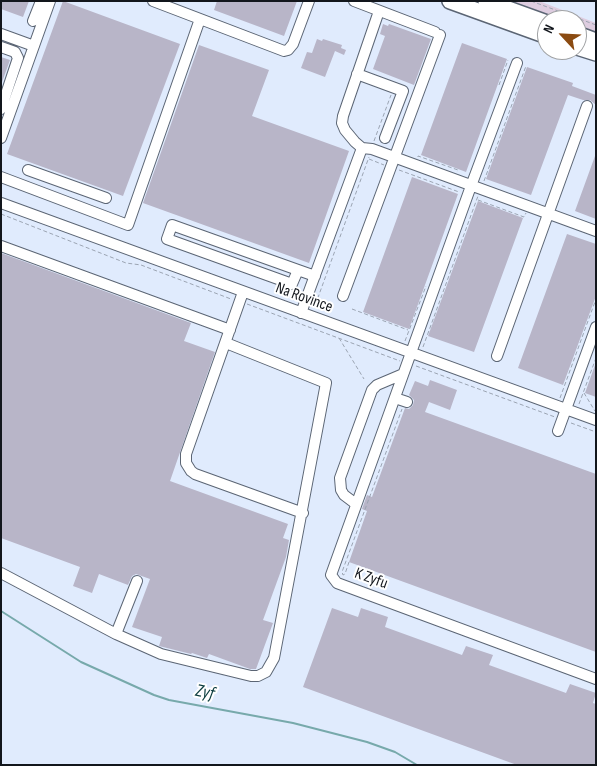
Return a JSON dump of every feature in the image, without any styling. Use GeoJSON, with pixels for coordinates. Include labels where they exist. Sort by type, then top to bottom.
{"type":"FeatureCollection","features":[{"type":"Feature","properties":{"kind":"highway"},"geometry":{"type":"LineString","coordinates":[[450,1],[537,32]]}},
{"type":"Feature","properties":{"kind":"highway"},"geometry":{"type":"LineString","coordinates":[[486,1],[537,19]]}},
{"type":"Feature","properties":{"kind":"street"},"geometry":{"type":"LineString","coordinates":[[33,21],[41,1]]}},
{"type":"Feature","properties":{"kind":"street"},"geometry":{"type":"LineString","coordinates":[[1,138],[50,1]]}},
{"type":"Feature","properties":{"kind":"street"},"geometry":{"type":"LineString","coordinates":[[153,1],[284,51],[288,50],[293,44],[309,1]]}},
{"type":"Feature","properties":{"kind":"street"},"geometry":{"type":"LineString","coordinates":[[343,296],[437,34],[354,1]]}},
{"type":"Feature","properties":{"kind":"street"},"geometry":{"type":"LineString","coordinates":[[380,11],[342,116],[345,130],[355,142],[367,152],[392,162],[596,231]]}},
{"type":"Feature","properties":{"kind":"street"},"geometry":{"type":"LineString","coordinates":[[1,178],[128,225],[200,19]]}},
{"type":"Feature","properties":{"kind":"street"},"geometry":{"type":"LineString","coordinates":[[1,34],[34,46]]}},
{"type":"Feature","properties":{"kind":"street"},"geometry":{"type":"LineString","coordinates":[[1,47],[15,52],[18,58],[1,108]]}},
{"type":"Feature","properties":{"kind":"street","name":"K Zyfu"},"geometry":{"type":"LineString","coordinates":[[521,65],[476,191],[410,354],[403,374],[402,401],[356,504],[331,573],[335,582],[596,679]]}},
{"type":"Feature","properties":{"kind":"street"},"geometry":{"type":"LineString","coordinates":[[357,74],[403,91],[385,138]]}},
{"type":"Feature","properties":{"kind":"street"},"geometry":{"type":"LineString","coordinates":[[497,356],[587,106]]}},
{"type":"Feature","properties":{"kind":"street"},"geometry":{"type":"LineString","coordinates":[[301,313],[367,152]]}},
{"type":"Feature","properties":{"kind":"street"},"geometry":{"type":"LineString","coordinates":[[28,170],[106,198]]}},
{"type":"Feature","properties":{"kind":"street"},"geometry":{"type":"LineString","coordinates":[[60,200],[66,183]]}},
{"type":"Feature","properties":{"kind":"street","name":"Na Rovince"},"geometry":{"type":"LineString","coordinates":[[1,203],[241,297],[301,313],[410,354],[487,387],[567,405],[596,420]]}},
{"type":"Feature","properties":{"kind":"street"},"geometry":{"type":"LineString","coordinates":[[298,270],[292,284],[167,239],[172,224],[315,276]]}},
{"type":"Feature","properties":{"kind":"street"},"geometry":{"type":"LineString","coordinates":[[1,246],[230,330]]}},
{"type":"Feature","properties":{"kind":"street"},"geometry":{"type":"LineString","coordinates":[[241,297],[186,454],[186,463],[188,468],[195,474],[303,513]]}},
{"type":"Feature","properties":{"kind":"street"},"geometry":{"type":"LineString","coordinates":[[558,431],[596,327]]}},
{"type":"Feature","properties":{"kind":"street"},"geometry":{"type":"LineString","coordinates":[[1,573],[116,634],[161,654],[251,676],[263,674],[269,668],[274,658],[303,513],[326,383],[226,343]]}},
{"type":"Feature","properties":{"kind":"street"},"geometry":{"type":"LineString","coordinates":[[356,504],[344,495],[339,483],[346,460],[372,390],[377,385],[403,374]]}},
{"type":"Feature","properties":{"kind":"street"},"geometry":{"type":"LineString","coordinates":[[116,634],[137,580]]}},
{"type":"Feature","properties":{"kind":"path"},"geometry":{"type":"LineString","coordinates":[[530,1],[596,25]]}},
{"type":"Feature","properties":{"kind":"path"},"geometry":{"type":"LineString","coordinates":[[410,354],[423,348],[521,65]]}},
{"type":"Feature","properties":{"kind":"path"},"geometry":{"type":"LineString","coordinates":[[320,311],[316,303],[367,152],[394,88]]}},
{"type":"Feature","properties":{"kind":"path"},"geometry":{"type":"LineString","coordinates":[[367,152],[460,193]]}},
{"type":"Feature","properties":{"kind":"path"},"geometry":{"type":"LineString","coordinates":[[476,191],[524,217],[526,212]]}},
{"type":"Feature","properties":{"kind":"path"},"geometry":{"type":"LineString","coordinates":[[1,214],[126,263],[141,265],[241,297],[339,338],[410,354],[562,420],[596,432]]}},
{"type":"Feature","properties":{"kind":"path"},"geometry":{"type":"LineString","coordinates":[[596,299],[560,398],[567,405],[578,405],[596,358]]}},
{"type":"Feature","properties":{"kind":"path"},"geometry":{"type":"LineString","coordinates":[[352,309],[409,330]]}},
{"type":"Feature","properties":{"kind":"path"},"geometry":{"type":"LineString","coordinates":[[339,338],[364,379]]}},
{"type":"Feature","properties":{"kind":"path"},"geometry":{"type":"LineString","coordinates":[[583,392],[596,411]]}},
{"type":"Feature","properties":{"kind":"path"},"geometry":{"type":"LineString","coordinates":[[346,562],[349,563],[345,574],[342,575],[342,573],[402,401]]}},
{"type":"Feature","properties":{"kind":"path"},"geometry":{"type":"LineString","coordinates":[[587,408],[596,411]]}},
{"type":"Feature","properties":{"kind":"shaded area"},"geometry":{"type":"Polygon","coordinates":[[[509,1],[539,1],[562,10],[537,11],[509,1]]]}},
{"type":"Feature","properties":{"kind":"shaded area"},"geometry":{"type":"Polygon","coordinates":[[[587,20],[596,23],[596,32],[587,29],[587,20]]]}},
{"type":"Feature","properties":{"kind":"building"},"geometry":{"type":"Polygon","coordinates":[[[1,1],[29,1],[23,17],[1,9],[1,1]]]}},
{"type":"Feature","properties":{"kind":"building"},"geometry":{"type":"Polygon","coordinates":[[[63,1],[180,44],[123,196],[7,154],[63,1]]]}},
{"type":"Feature","properties":{"kind":"building"},"geometry":{"type":"Polygon","coordinates":[[[217,1],[297,1],[284,36],[214,10],[217,1]]]}},
{"type":"Feature","properties":{"kind":"building"},"geometry":{"type":"Polygon","coordinates":[[[383,24],[388,26],[389,24],[431,39],[414,85],[373,69],[385,36],[380,34],[383,24]]]}},
{"type":"Feature","properties":{"kind":"building"},"geometry":{"type":"Polygon","coordinates":[[[317,39],[342,45],[341,48],[346,50],[344,55],[335,51],[325,77],[301,68],[307,52],[312,53],[317,39]]]}},
{"type":"Feature","properties":{"kind":"building"},"geometry":{"type":"Polygon","coordinates":[[[462,43],[507,59],[466,172],[421,155],[462,43]]]}},
{"type":"Feature","properties":{"kind":"building"},"geometry":{"type":"Polygon","coordinates":[[[199,45],[269,70],[252,116],[349,151],[309,263],[143,203],[199,45]]]}},
{"type":"Feature","properties":{"kind":"building"},"geometry":{"type":"Polygon","coordinates":[[[1,57],[10,60],[2,82],[1,82],[1,57]]]}},
{"type":"Feature","properties":{"kind":"building"},"geometry":{"type":"Polygon","coordinates":[[[527,67],[573,83],[572,86],[596,95],[596,105],[590,100],[583,100],[568,95],[531,195],[486,179],[527,67]]]}},
{"type":"Feature","properties":{"kind":"building"},"geometry":{"type":"Polygon","coordinates":[[[596,156],[596,219],[575,211],[596,156]]]}},
{"type":"Feature","properties":{"kind":"building"},"geometry":{"type":"Polygon","coordinates":[[[412,177],[458,194],[409,329],[363,312],[412,177]]]}},
{"type":"Feature","properties":{"kind":"building"},"geometry":{"type":"Polygon","coordinates":[[[478,201],[523,218],[474,352],[428,336],[478,201]]]}},
{"type":"Feature","properties":{"kind":"building"},"geometry":{"type":"Polygon","coordinates":[[[567,234],[596,244],[596,296],[563,385],[518,368],[567,234]]]}},
{"type":"Feature","properties":{"kind":"building"},"geometry":{"type":"Polygon","coordinates":[[[1,253],[191,323],[184,341],[215,352],[170,481],[288,524],[283,538],[289,540],[286,557],[263,620],[273,623],[256,669],[250,669],[209,654],[207,658],[159,646],[162,637],[132,627],[150,579],[136,574],[132,576],[128,585],[99,574],[92,593],[73,586],[80,567],[1,538],[1,253]]]}},
{"type":"Feature","properties":{"kind":"building"},"geometry":{"type":"Polygon","coordinates":[[[596,365],[596,397],[585,393],[596,365]]]}},
{"type":"Feature","properties":{"kind":"building"},"geometry":{"type":"Polygon","coordinates":[[[430,380],[457,390],[450,410],[429,402],[425,412],[596,474],[596,652],[349,562],[367,511],[362,509],[367,495],[372,497],[405,408],[409,409],[413,405],[414,400],[409,395],[415,381],[428,386],[430,380]]]}},
{"type":"Feature","properties":{"kind":"building"},"geometry":{"type":"Polygon","coordinates":[[[332,608],[358,617],[361,608],[388,617],[385,627],[462,655],[466,646],[493,655],[489,665],[566,693],[570,684],[596,693],[593,703],[596,704],[596,765],[517,765],[303,687],[332,608]]]}},
{"type":"Feature","properties":{"kind":"waterway","name":"Zyf"},"geometry":{"type":"LineString","coordinates":[[1,611],[81,662],[154,695],[169,700],[293,723],[367,742],[395,752],[417,765]]}}]}
